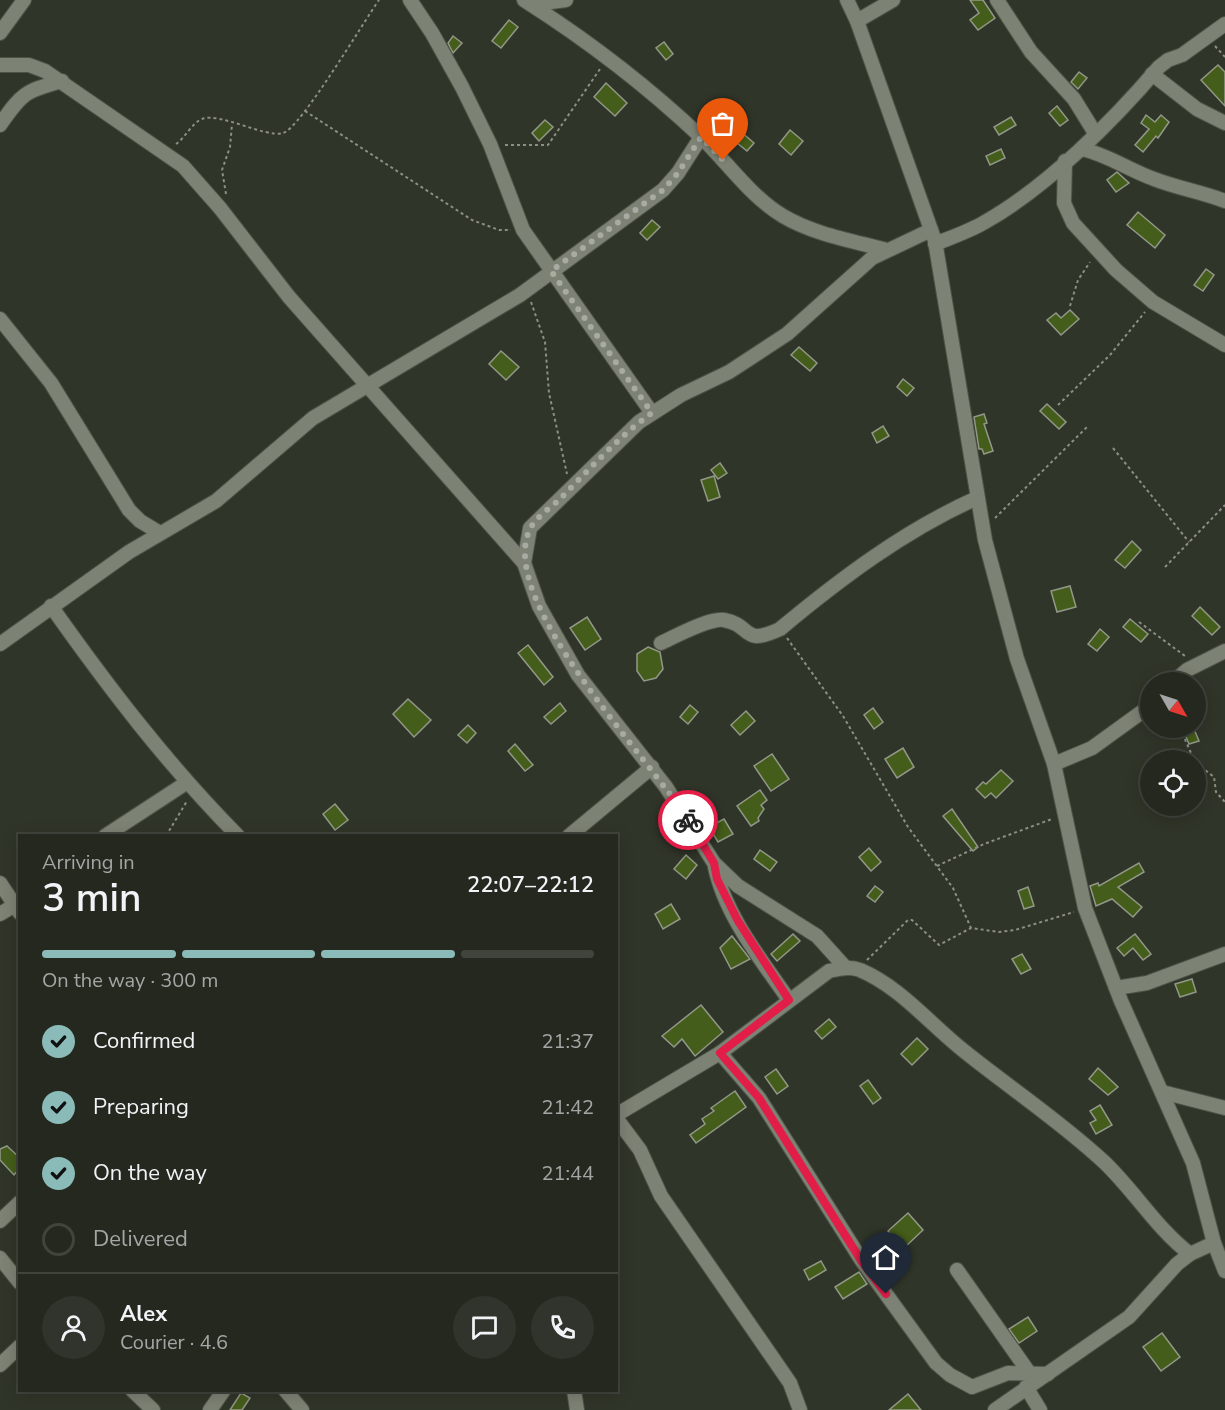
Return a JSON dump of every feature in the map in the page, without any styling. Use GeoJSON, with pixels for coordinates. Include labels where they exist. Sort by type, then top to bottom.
{"type":"FeatureCollection","features":[{"type":"Feature","properties":{"kind":"street"},"geometry":{"type":"LineString","coordinates":[[0,33],[24,0]]}},
{"type":"Feature","properties":{"kind":"street"},"geometry":{"type":"LineString","coordinates":[[410,0],[432,33],[490,144],[523,230],[652,413]]}},
{"type":"Feature","properties":{"kind":"street"},"geometry":{"type":"LineString","coordinates":[[524,0],[608,57],[701,137],[769,206],[783,216],[833,235],[887,250]]}},
{"type":"Feature","properties":{"kind":"street"},"geometry":{"type":"LineString","coordinates":[[536,0],[551,2],[566,0]]}},
{"type":"Feature","properties":{"kind":"street"},"geometry":{"type":"LineString","coordinates":[[847,0],[857,21],[933,237],[983,531],[1017,659],[1054,764],[1085,908],[1116,988],[1193,1163],[1214,1243],[1225,1271]]}},
{"type":"Feature","properties":{"kind":"street"},"geometry":{"type":"LineString","coordinates":[[857,21],[893,0]]}},
{"type":"Feature","properties":{"kind":"street"},"geometry":{"type":"LineString","coordinates":[[997,0],[1031,52],[1074,99],[1095,133]]}},
{"type":"Feature","properties":{"kind":"street"},"geometry":{"type":"LineString","coordinates":[[524,563],[530,528],[626,434],[652,413],[729,372],[787,334],[861,267],[887,250],[985,222],[1024,196],[1082,149],[1168,60],[1182,55],[1225,24]]}},
{"type":"Feature","properties":{"kind":"street"},"geometry":{"type":"LineString","coordinates":[[0,64],[29,65],[62,81],[166,151],[201,184],[289,297],[524,563],[539,606],[578,675],[652,767],[681,808],[714,863],[738,886],[817,936],[851,968],[899,996],[1103,1161],[1175,1243],[1190,1254]]}},
{"type":"Feature","properties":{"kind":"street"},"geometry":{"type":"LineString","coordinates":[[1152,74],[1197,109],[1225,123]]}},
{"type":"Feature","properties":{"kind":"street"},"geometry":{"type":"LineString","coordinates":[[0,125],[20,97],[29,90],[62,81]]}},
{"type":"Feature","properties":{"kind":"street"},"geometry":{"type":"LineString","coordinates":[[0,644],[51,606],[160,532],[216,501],[313,418],[341,400],[368,388],[536,285],[551,271],[663,190],[678,173],[701,137]]}},
{"type":"Feature","properties":{"kind":"street"},"geometry":{"type":"LineString","coordinates":[[1082,149],[1109,156],[1129,169],[1155,180],[1225,201]]}},
{"type":"Feature","properties":{"kind":"street"},"geometry":{"type":"LineString","coordinates":[[1065,161],[1063,193],[1067,213],[1099,250],[1153,303],[1225,345]]}},
{"type":"Feature","properties":{"kind":"street"},"geometry":{"type":"LineString","coordinates":[[0,319],[51,383],[129,510],[140,521],[160,532]]}},
{"type":"Feature","properties":{"kind":"street"},"geometry":{"type":"LineString","coordinates":[[661,643],[712,621],[723,620],[749,635],[760,638],[780,629],[913,531],[945,512],[977,498]]}},
{"type":"Feature","properties":{"kind":"street"},"geometry":{"type":"LineString","coordinates":[[51,606],[112,692],[190,787],[236,834]]}},
{"type":"Feature","properties":{"kind":"street"},"geometry":{"type":"LineString","coordinates":[[1187,672],[1225,651]]}},
{"type":"Feature","properties":{"kind":"street"},"geometry":{"type":"LineString","coordinates":[[1054,764],[1092,748],[1140,713]]}},
{"type":"Feature","properties":{"kind":"street"},"geometry":{"type":"LineString","coordinates":[[572,834],[652,767]]}},
{"type":"Feature","properties":{"kind":"street"},"geometry":{"type":"LineString","coordinates":[[108,834],[190,787]]}},
{"type":"Feature","properties":{"kind":"street"},"geometry":{"type":"LineString","coordinates":[[714,863],[717,879],[738,921],[789,1000]]}},
{"type":"Feature","properties":{"kind":"street"},"geometry":{"type":"LineString","coordinates":[[0,883],[18,905],[0,914]]}},
{"type":"Feature","properties":{"kind":"street"},"geometry":{"type":"LineString","coordinates":[[1116,988],[1147,983],[1225,954]]}},
{"type":"Feature","properties":{"kind":"street"},"geometry":{"type":"LineString","coordinates":[[618,1116],[720,1053],[829,972],[851,968]]}},
{"type":"Feature","properties":{"kind":"street"},"geometry":{"type":"LineString","coordinates":[[720,1053],[759,1098],[862,1262],[936,1363],[950,1375],[972,1387],[998,1376],[1048,1374]]}},
{"type":"Feature","properties":{"kind":"street"},"geometry":{"type":"LineString","coordinates":[[1162,1092],[1225,1108]]}},
{"type":"Feature","properties":{"kind":"street"},"geometry":{"type":"LineString","coordinates":[[618,1120],[640,1150],[661,1196],[790,1383],[801,1410]]}},
{"type":"Feature","properties":{"kind":"street"},"geometry":{"type":"LineString","coordinates":[[0,1221],[18,1204]]}},
{"type":"Feature","properties":{"kind":"street"},"geometry":{"type":"LineString","coordinates":[[995,1410],[1129,1317],[1177,1263],[1214,1243]]}},
{"type":"Feature","properties":{"kind":"street"},"geometry":{"type":"LineString","coordinates":[[0,1258],[18,1280]]}},
{"type":"Feature","properties":{"kind":"street"},"geometry":{"type":"LineString","coordinates":[[957,1270],[1030,1374]]}},
{"type":"Feature","properties":{"kind":"street"},"geometry":{"type":"LineString","coordinates":[[0,1365],[18,1348]]}},
{"type":"Feature","properties":{"kind":"street"},"geometry":{"type":"LineString","coordinates":[[1026,1388],[1040,1410]]}},
{"type":"Feature","properties":{"kind":"street"},"geometry":{"type":"LineString","coordinates":[[134,1392],[153,1410]]}},
{"type":"Feature","properties":{"kind":"street"},"geometry":{"type":"LineString","coordinates":[[210,1410],[223,1392]]}},
{"type":"Feature","properties":{"kind":"street"},"geometry":{"type":"LineString","coordinates":[[287,1392],[302,1410]]}},
{"type":"Feature","properties":{"kind":"street"},"geometry":{"type":"LineString","coordinates":[[574,1392],[577,1410]]}},
{"type":"Feature","properties":{"kind":"path"},"geometry":{"type":"LineString","coordinates":[[166,151],[184,139],[202,120],[282,134],[289,130],[305,111],[380,0]]}},
{"type":"Feature","properties":{"kind":"path"},"geometry":{"type":"LineString","coordinates":[[490,144],[548,146],[608,57]]}},
{"type":"Feature","properties":{"kind":"path"},"geometry":{"type":"LineString","coordinates":[[305,111],[472,220],[499,230],[523,230]]}},
{"type":"Feature","properties":{"kind":"path"},"geometry":{"type":"LineString","coordinates":[[230,221],[222,170],[230,147],[232,124]]}},
{"type":"Feature","properties":{"kind":"path"},"geometry":{"type":"LineString","coordinates":[[1070,306],[1078,280],[1099,250]]}},
{"type":"Feature","properties":{"kind":"path"},"geometry":{"type":"LineString","coordinates":[[536,285],[531,302],[545,342],[549,393],[571,488]]}},
{"type":"Feature","properties":{"kind":"path"},"geometry":{"type":"LineString","coordinates":[[1058,405],[1110,355],[1153,303]]}},
{"type":"Feature","properties":{"kind":"path"},"geometry":{"type":"LineString","coordinates":[[983,531],[1087,427]]}},
{"type":"Feature","properties":{"kind":"path"},"geometry":{"type":"LineString","coordinates":[[1113,448],[1189,542]]}},
{"type":"Feature","properties":{"kind":"path"},"geometry":{"type":"LineString","coordinates":[[1165,567],[1225,505]]}},
{"type":"Feature","properties":{"kind":"path"},"geometry":{"type":"LineString","coordinates":[[1139,622],[1163,638],[1196,666]]}},
{"type":"Feature","properties":{"kind":"path"},"geometry":{"type":"LineString","coordinates":[[780,629],[843,716],[908,827],[953,888],[971,928]]}},
{"type":"Feature","properties":{"kind":"path"},"geometry":{"type":"LineString","coordinates":[[1206,771],[1214,777],[1216,792],[1225,802]]}},
{"type":"Feature","properties":{"kind":"path"},"geometry":{"type":"LineString","coordinates":[[167,834],[190,787]]}},
{"type":"Feature","properties":{"kind":"path"},"geometry":{"type":"LineString","coordinates":[[937,866],[984,844],[1063,814]]}},
{"type":"Feature","properties":{"kind":"path"},"geometry":{"type":"LineString","coordinates":[[851,968],[908,920],[912,920],[939,945],[971,928],[999,932],[1016,930],[1085,908]]}},
{"type":"Feature","properties":{"kind":"building"},"geometry":{"type":"Polygon","coordinates":[[[970,0],[983,0],[995,18],[978,30],[970,20],[979,13],[970,0]]]}},
{"type":"Feature","properties":{"kind":"building"},"geometry":{"type":"Polygon","coordinates":[[[509,20],[518,27],[501,48],[492,41],[509,20]]]}},
{"type":"Feature","properties":{"kind":"building"},"geometry":{"type":"Polygon","coordinates":[[[453,36],[462,43],[453,53],[448,43],[453,36]]]}},
{"type":"Feature","properties":{"kind":"building"},"geometry":{"type":"Polygon","coordinates":[[[664,42],[673,54],[666,60],[656,48],[664,42]]]}},
{"type":"Feature","properties":{"kind":"building"},"geometry":{"type":"Polygon","coordinates":[[[1218,65],[1225,72],[1225,106],[1201,80],[1218,65]]]}},
{"type":"Feature","properties":{"kind":"building"},"geometry":{"type":"Polygon","coordinates":[[[1079,72],[1087,78],[1078,89],[1071,82],[1079,72]]]}},
{"type":"Feature","properties":{"kind":"building"},"geometry":{"type":"Polygon","coordinates":[[[606,83],[627,103],[615,116],[594,97],[606,83]]]}},
{"type":"Feature","properties":{"kind":"building"},"geometry":{"type":"Polygon","coordinates":[[[1057,106],[1068,120],[1060,126],[1049,113],[1057,106]]]}},
{"type":"Feature","properties":{"kind":"building"},"geometry":{"type":"Polygon","coordinates":[[[1146,115],[1155,122],[1161,115],[1169,122],[1158,138],[1156,136],[1143,152],[1135,145],[1149,129],[1141,123],[1146,115]]]}},
{"type":"Feature","properties":{"kind":"building"},"geometry":{"type":"Polygon","coordinates":[[[1011,117],[1016,125],[999,135],[994,127],[1011,117]]]}},
{"type":"Feature","properties":{"kind":"building"},"geometry":{"type":"Polygon","coordinates":[[[545,120],[553,127],[539,141],[532,133],[545,120]]]}},
{"type":"Feature","properties":{"kind":"building"},"geometry":{"type":"Polygon","coordinates":[[[790,130],[803,141],[791,155],[779,144],[790,130]]]}},
{"type":"Feature","properties":{"kind":"building"},"geometry":{"type":"Polygon","coordinates":[[[740,131],[754,143],[747,151],[732,139],[740,131]]]}},
{"type":"Feature","properties":{"kind":"building"},"geometry":{"type":"Polygon","coordinates":[[[1001,149],[1005,158],[990,165],[986,156],[1001,149]]]}},
{"type":"Feature","properties":{"kind":"building"},"geometry":{"type":"Polygon","coordinates":[[[1117,172],[1129,183],[1116,192],[1107,180],[1117,172]]]}},
{"type":"Feature","properties":{"kind":"building"},"geometry":{"type":"Polygon","coordinates":[[[1138,212],[1165,235],[1155,248],[1127,225],[1138,212]]]}},
{"type":"Feature","properties":{"kind":"building"},"geometry":{"type":"Polygon","coordinates":[[[652,220],[660,227],[647,240],[640,233],[652,220]]]}},
{"type":"Feature","properties":{"kind":"building"},"geometry":{"type":"Polygon","coordinates":[[[1206,269],[1214,275],[1203,291],[1194,285],[1206,269]]]}},
{"type":"Feature","properties":{"kind":"building"},"geometry":{"type":"Polygon","coordinates":[[[1070,310],[1079,319],[1061,335],[1047,320],[1056,313],[1061,318],[1070,310]]]}},
{"type":"Feature","properties":{"kind":"building"},"geometry":{"type":"Polygon","coordinates":[[[799,347],[817,363],[810,371],[791,355],[799,347]]]}},
{"type":"Feature","properties":{"kind":"building"},"geometry":{"type":"Polygon","coordinates":[[[501,351],[519,367],[506,380],[489,364],[501,351]]]}},
{"type":"Feature","properties":{"kind":"building"},"geometry":{"type":"Polygon","coordinates":[[[903,379],[914,388],[907,396],[897,387],[903,379]]]}},
{"type":"Feature","properties":{"kind":"building"},"geometry":{"type":"Polygon","coordinates":[[[1047,404],[1066,422],[1059,429],[1040,411],[1047,404]]]}},
{"type":"Feature","properties":{"kind":"building"},"geometry":{"type":"Polygon","coordinates":[[[984,414],[987,423],[984,424],[993,451],[984,454],[982,449],[979,449],[974,417],[984,414]]]}},
{"type":"Feature","properties":{"kind":"building"},"geometry":{"type":"Polygon","coordinates":[[[883,426],[889,436],[877,443],[872,433],[883,426]]]}},
{"type":"Feature","properties":{"kind":"building"},"geometry":{"type":"Polygon","coordinates":[[[720,463],[727,473],[718,479],[711,470],[720,463]]]}},
{"type":"Feature","properties":{"kind":"building"},"geometry":{"type":"Polygon","coordinates":[[[714,476],[720,497],[708,501],[701,480],[714,476]]]}},
{"type":"Feature","properties":{"kind":"building"},"geometry":{"type":"Polygon","coordinates":[[[1132,541],[1141,550],[1125,568],[1115,560],[1132,541]]]}},
{"type":"Feature","properties":{"kind":"building"},"geometry":{"type":"Polygon","coordinates":[[[1070,586],[1076,607],[1057,612],[1051,591],[1070,586]]]}},
{"type":"Feature","properties":{"kind":"building"},"geometry":{"type":"Polygon","coordinates":[[[1200,607],[1220,627],[1212,635],[1192,616],[1200,607]]]}},
{"type":"Feature","properties":{"kind":"building"},"geometry":{"type":"Polygon","coordinates":[[[587,617],[601,639],[585,650],[570,628],[587,617]]]}},
{"type":"Feature","properties":{"kind":"building"},"geometry":{"type":"Polygon","coordinates":[[[1130,619],[1148,634],[1141,642],[1123,627],[1130,619]]]}},
{"type":"Feature","properties":{"kind":"building"},"geometry":{"type":"Polygon","coordinates":[[[1100,629],[1109,637],[1097,651],[1088,644],[1100,629]]]}},
{"type":"Feature","properties":{"kind":"building"},"geometry":{"type":"Polygon","coordinates":[[[528,645],[553,677],[544,685],[518,653],[528,645]]]}},
{"type":"Feature","properties":{"kind":"building"},"geometry":{"type":"Polygon","coordinates":[[[648,647],[660,652],[663,669],[656,678],[644,681],[637,671],[637,654],[648,647]]]}},
{"type":"Feature","properties":{"kind":"building"},"geometry":{"type":"Polygon","coordinates":[[[408,699],[431,720],[414,737],[393,714],[408,699]]]}},
{"type":"Feature","properties":{"kind":"building"},"geometry":{"type":"Polygon","coordinates":[[[560,703],[566,711],[551,724],[544,717],[560,703]]]}},
{"type":"Feature","properties":{"kind":"building"},"geometry":{"type":"Polygon","coordinates":[[[690,705],[698,712],[688,724],[680,717],[690,705]]]}},
{"type":"Feature","properties":{"kind":"building"},"geometry":{"type":"Polygon","coordinates":[[[873,708],[883,722],[874,729],[864,715],[873,708]]]}},
{"type":"Feature","properties":{"kind":"building"},"geometry":{"type":"Polygon","coordinates":[[[746,711],[755,721],[740,735],[731,725],[746,711]]]}},
{"type":"Feature","properties":{"kind":"building"},"geometry":{"type":"Polygon","coordinates":[[[468,725],[476,733],[467,743],[458,735],[468,725]]]}},
{"type":"Feature","properties":{"kind":"building"},"geometry":{"type":"Polygon","coordinates":[[[1186,738],[1198,738],[1199,741],[1189,744],[1186,738]]]}},
{"type":"Feature","properties":{"kind":"building"},"geometry":{"type":"Polygon","coordinates":[[[515,744],[533,765],[525,771],[508,751],[515,744]]]}},
{"type":"Feature","properties":{"kind":"building"},"geometry":{"type":"Polygon","coordinates":[[[903,748],[914,767],[897,778],[885,759],[903,748]]]}},
{"type":"Feature","properties":{"kind":"building"},"geometry":{"type":"Polygon","coordinates":[[[772,754],[789,779],[771,791],[754,766],[772,754]]]}},
{"type":"Feature","properties":{"kind":"building"},"geometry":{"type":"Polygon","coordinates":[[[1001,770],[1013,781],[996,798],[991,793],[985,798],[976,789],[983,782],[986,784],[1001,770]]]}},
{"type":"Feature","properties":{"kind":"building"},"geometry":{"type":"Polygon","coordinates":[[[760,790],[767,800],[761,805],[764,809],[758,818],[759,821],[751,826],[737,806],[760,790]]]}},
{"type":"Feature","properties":{"kind":"building"},"geometry":{"type":"Polygon","coordinates":[[[335,804],[348,820],[335,830],[323,814],[335,804]]]}},
{"type":"Feature","properties":{"kind":"building"},"geometry":{"type":"Polygon","coordinates":[[[952,809],[978,847],[973,851],[943,816],[952,809]]]}},
{"type":"Feature","properties":{"kind":"building"},"geometry":{"type":"Polygon","coordinates":[[[724,819],[733,834],[718,842],[709,827],[724,819]]]}},
{"type":"Feature","properties":{"kind":"building"},"geometry":{"type":"Polygon","coordinates":[[[869,848],[881,862],[871,871],[859,857],[869,848]]]}},
{"type":"Feature","properties":{"kind":"building"},"geometry":{"type":"Polygon","coordinates":[[[760,850],[777,862],[770,871],[754,859],[760,850]]]}},
{"type":"Feature","properties":{"kind":"building"},"geometry":{"type":"Polygon","coordinates":[[[686,855],[697,865],[686,879],[674,869],[686,855]]]}},
{"type":"Feature","properties":{"kind":"building"},"geometry":{"type":"Polygon","coordinates":[[[1139,863],[1144,872],[1118,887],[1142,907],[1133,917],[1112,899],[1096,906],[1090,886],[1098,883],[1099,886],[1139,863]]]}},
{"type":"Feature","properties":{"kind":"building"},"geometry":{"type":"Polygon","coordinates":[[[875,886],[883,892],[875,902],[867,896],[875,886]]]}},
{"type":"Feature","properties":{"kind":"building"},"geometry":{"type":"Polygon","coordinates":[[[1028,887],[1034,906],[1024,909],[1018,891],[1028,887]]]}},
{"type":"Feature","properties":{"kind":"building"},"geometry":{"type":"Polygon","coordinates":[[[671,904],[680,919],[663,929],[655,914],[671,904]]]}},
{"type":"Feature","properties":{"kind":"building"},"geometry":{"type":"Polygon","coordinates":[[[793,934],[800,941],[777,961],[771,954],[793,934]]]}},
{"type":"Feature","properties":{"kind":"building"},"geometry":{"type":"Polygon","coordinates":[[[1135,934],[1151,954],[1143,960],[1133,948],[1124,956],[1117,948],[1135,934]]]}},
{"type":"Feature","properties":{"kind":"building"},"geometry":{"type":"Polygon","coordinates":[[[732,936],[750,959],[731,969],[720,948],[732,936]]]}},
{"type":"Feature","properties":{"kind":"building"},"geometry":{"type":"Polygon","coordinates":[[[1022,954],[1031,969],[1021,974],[1012,959],[1022,954]]]}},
{"type":"Feature","properties":{"kind":"building"},"geometry":{"type":"Polygon","coordinates":[[[1192,979],[1196,992],[1180,997],[1175,984],[1192,979]]]}},
{"type":"Feature","properties":{"kind":"building"},"geometry":{"type":"Polygon","coordinates":[[[701,1005],[723,1032],[695,1056],[682,1039],[674,1047],[662,1036],[701,1005]]]}},
{"type":"Feature","properties":{"kind":"building"},"geometry":{"type":"Polygon","coordinates":[[[829,1019],[836,1027],[822,1039],[815,1031],[829,1019]]]}},
{"type":"Feature","properties":{"kind":"building"},"geometry":{"type":"Polygon","coordinates":[[[917,1038],[928,1049],[912,1065],[901,1054],[917,1038]]]}},
{"type":"Feature","properties":{"kind":"building"},"geometry":{"type":"Polygon","coordinates":[[[1098,1068],[1118,1087],[1108,1095],[1089,1079],[1098,1068]]]}},
{"type":"Feature","properties":{"kind":"building"},"geometry":{"type":"Polygon","coordinates":[[[776,1069],[788,1086],[777,1094],[765,1077],[776,1069]]]}},
{"type":"Feature","properties":{"kind":"building"},"geometry":{"type":"Polygon","coordinates":[[[868,1080],[881,1098],[873,1104],[860,1086],[868,1080]]]}},
{"type":"Feature","properties":{"kind":"building"},"geometry":{"type":"Polygon","coordinates":[[[735,1091],[746,1107],[696,1143],[690,1135],[705,1124],[702,1119],[714,1111],[711,1108],[735,1091]]]}},
{"type":"Feature","properties":{"kind":"building"},"geometry":{"type":"Polygon","coordinates":[[[1100,1105],[1112,1125],[1096,1134],[1090,1123],[1096,1120],[1090,1111],[1100,1105]]]}},
{"type":"Feature","properties":{"kind":"building"},"geometry":{"type":"Polygon","coordinates":[[[7,1146],[18,1156],[18,1170],[14,1175],[0,1160],[0,1149],[7,1146]]]}},
{"type":"Feature","properties":{"kind":"building"},"geometry":{"type":"Polygon","coordinates":[[[908,1213],[923,1230],[904,1248],[888,1231],[908,1213]]]}},
{"type":"Feature","properties":{"kind":"building"},"geometry":{"type":"Polygon","coordinates":[[[821,1261],[826,1270],[809,1280],[804,1270],[821,1261]]]}},
{"type":"Feature","properties":{"kind":"building"},"geometry":{"type":"Polygon","coordinates":[[[859,1272],[867,1284],[843,1299],[835,1287],[859,1272]]]}},
{"type":"Feature","properties":{"kind":"building"},"geometry":{"type":"Polygon","coordinates":[[[1028,1317],[1037,1331],[1019,1343],[1009,1329],[1028,1317]]]}},
{"type":"Feature","properties":{"kind":"building"},"geometry":{"type":"Polygon","coordinates":[[[1162,1333],[1180,1357],[1161,1371],[1143,1347],[1162,1333]]]}},
{"type":"Feature","properties":{"kind":"building"},"geometry":{"type":"Polygon","coordinates":[[[241,1393],[250,1398],[242,1410],[230,1410],[241,1393]]]}},
{"type":"Feature","properties":{"kind":"building"},"geometry":{"type":"Polygon","coordinates":[[[908,1394],[921,1410],[889,1410],[908,1394]]]}},
{"type":"Feature","properties":{"kind":"way so far"},"geometry":{"type":"LineString","coordinates":[[688,820],[652,767],[578,675],[539,606],[524,563],[530,528],[626,434],[652,413],[551,271],[663,190],[678,173],[701,137],[723,160]]}},
{"type":"Feature","properties":{"kind":"route"},"geometry":{"type":"LineString","coordinates":[[688,820],[714,863],[717,879],[738,921],[789,1000],[720,1053],[759,1098],[862,1262],[886,1294]]}}]}
